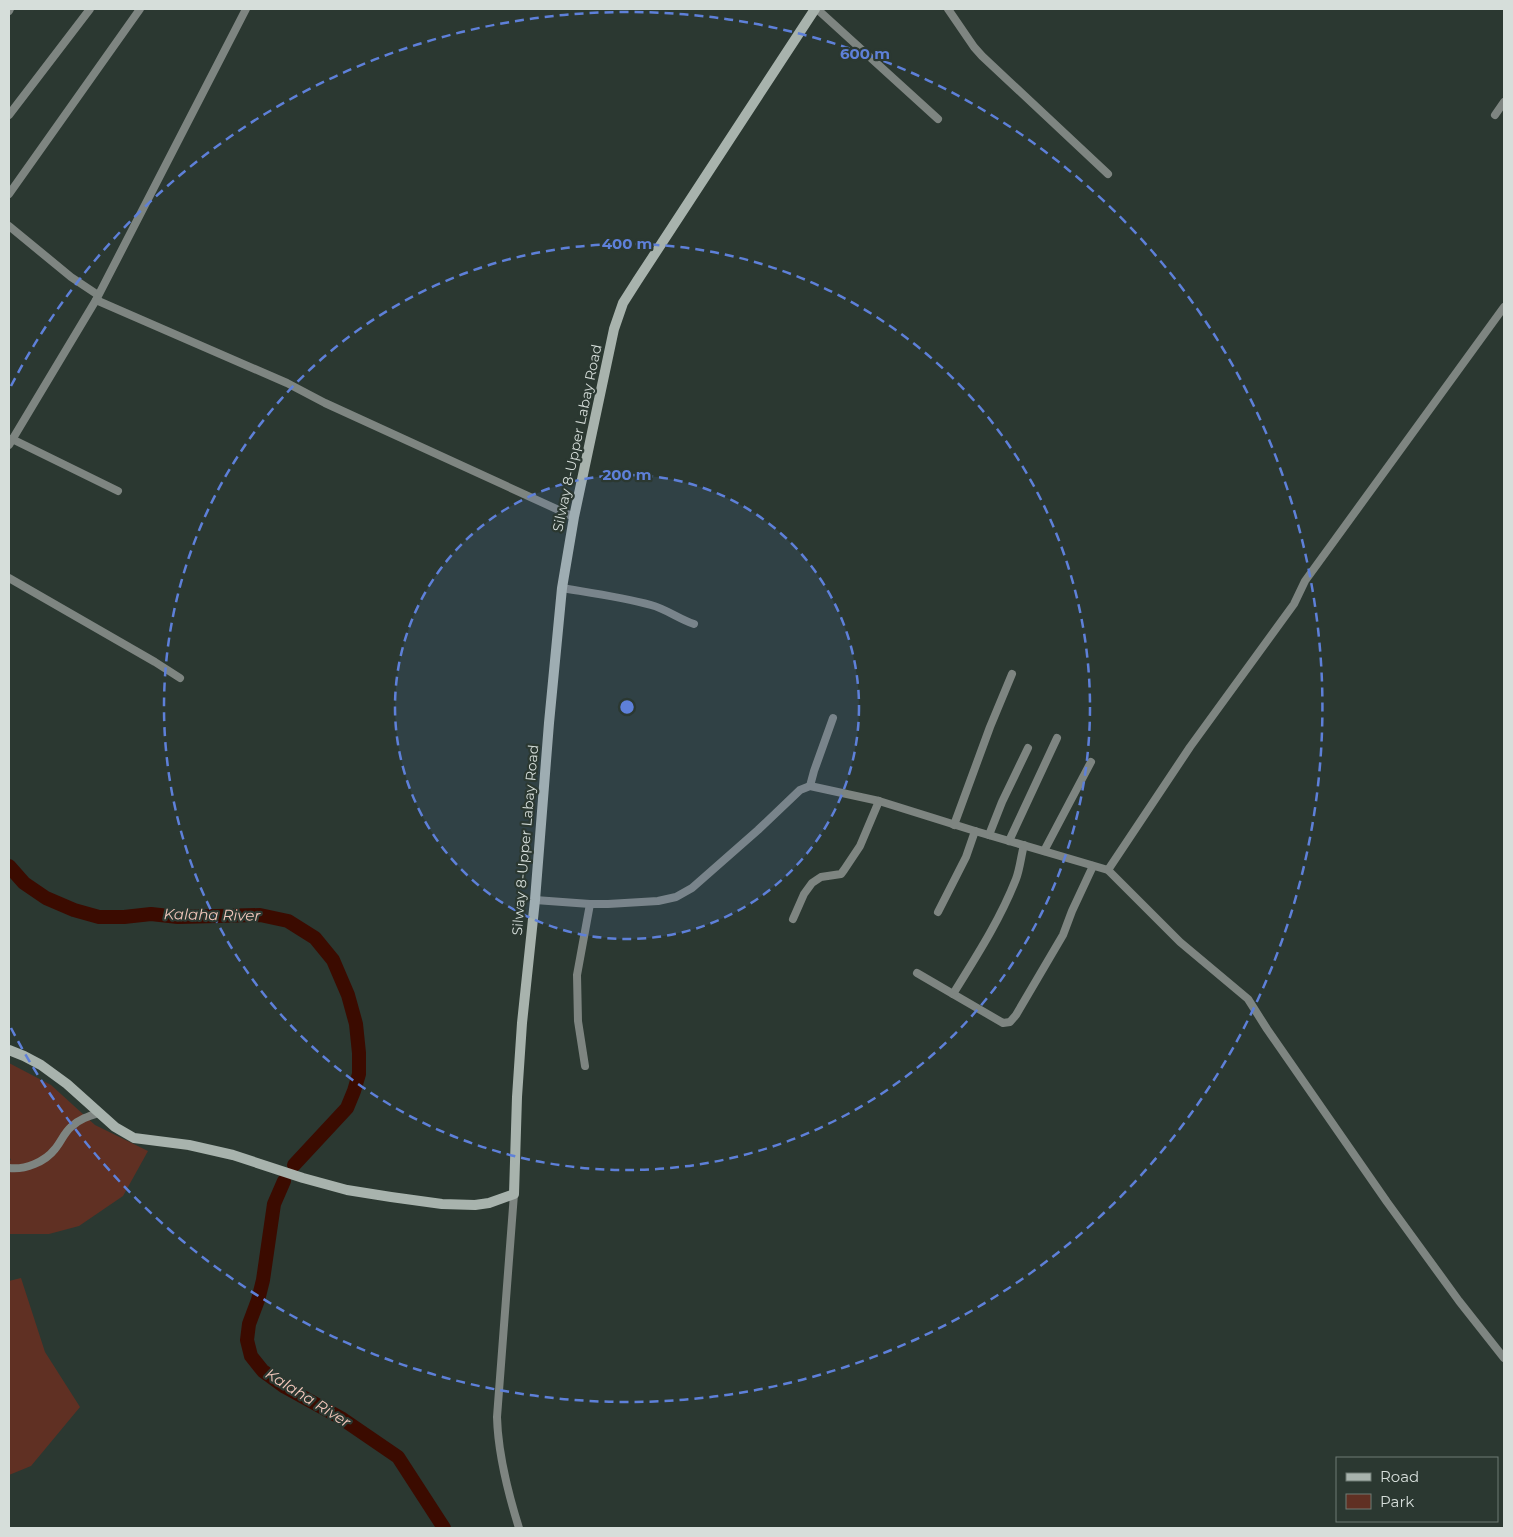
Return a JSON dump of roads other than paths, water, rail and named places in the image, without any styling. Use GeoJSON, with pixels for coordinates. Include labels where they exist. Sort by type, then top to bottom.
{"type":"FeatureCollection","features":[{"type":"Feature","properties":{"kind":"main road","name":"Silway 8-Upper Labay Road"},"geometry":{"type":"LineString","coordinates":[[514,1194],[516,1097],[562,588],[574,517],[610,347],[621,309],[637,281],[816,9]]}},
{"type":"Feature","properties":{"kind":"main road"},"geometry":{"type":"LineString","coordinates":[[9,1050],[41,1065],[67,1084],[115,1127],[134,1138],[189,1146],[232,1155],[347,1190],[418,1201],[458,1206],[489,1203],[514,1194]]}},
{"type":"Feature","properties":{"kind":"street"},"geometry":{"type":"LineString","coordinates":[[9,115],[90,9]]}},
{"type":"Feature","properties":{"kind":"street"},"geometry":{"type":"LineString","coordinates":[[9,194],[140,9]]}},
{"type":"Feature","properties":{"kind":"street"},"geometry":{"type":"LineString","coordinates":[[118,491],[10,442],[97,298],[246,9]]}},
{"type":"Feature","properties":{"kind":"street"},"geometry":{"type":"LineString","coordinates":[[816,9],[938,120]]}},
{"type":"Feature","properties":{"kind":"street"},"geometry":{"type":"LineString","coordinates":[[948,9],[982,56],[1108,174]]}},
{"type":"Feature","properties":{"kind":"street"},"geometry":{"type":"LineString","coordinates":[[1494,115],[1504,102]]}},
{"type":"Feature","properties":{"kind":"street"},"geometry":{"type":"LineString","coordinates":[[9,226],[97,298],[287,383],[325,403],[574,517]]}},
{"type":"Feature","properties":{"kind":"street"},"geometry":{"type":"LineString","coordinates":[[1108,870],[1190,746],[1294,604],[1305,581],[1504,307]]}},
{"type":"Feature","properties":{"kind":"street"},"geometry":{"type":"LineString","coordinates":[[9,578],[118,640],[180,678]]}},
{"type":"Feature","properties":{"kind":"street"},"geometry":{"type":"LineString","coordinates":[[562,588],[653,606],[694,624]]}},
{"type":"Feature","properties":{"kind":"street"},"geometry":{"type":"LineString","coordinates":[[954,825],[990,727],[1012,674]]}},
{"type":"Feature","properties":{"kind":"street"},"geometry":{"type":"LineString","coordinates":[[810,786],[833,718]]}},
{"type":"Feature","properties":{"kind":"street"},"geometry":{"type":"LineString","coordinates":[[1009,841],[1057,738]]}},
{"type":"Feature","properties":{"kind":"street"},"geometry":{"type":"LineString","coordinates":[[989,835],[1002,802],[1028,748]]}},
{"type":"Feature","properties":{"kind":"street"},"geometry":{"type":"LineString","coordinates":[[1044,851],[1091,762]]}},
{"type":"Feature","properties":{"kind":"street"},"geometry":{"type":"LineString","coordinates":[[535,900],[590,904],[658,901],[676,897],[699,881],[800,790],[810,786],[880,802],[1108,870],[1180,942],[1248,998],[1267,1029],[1387,1202],[1459,1301],[1504,1358]]}},
{"type":"Feature","properties":{"kind":"street"},"geometry":{"type":"LineString","coordinates":[[793,919],[804,894],[812,883],[821,878],[841,874],[844,870],[860,846],[880,802]]}},
{"type":"Feature","properties":{"kind":"street"},"geometry":{"type":"LineString","coordinates":[[938,912],[966,857],[975,831]]}},
{"type":"Feature","properties":{"kind":"street"},"geometry":{"type":"LineString","coordinates":[[952,994],[987,940],[1002,910],[1016,879],[1024,845]]}},
{"type":"Feature","properties":{"kind":"street"},"geometry":{"type":"LineString","coordinates":[[916,973],[999,1022],[1006,1023],[1013,1019],[1063,935],[1093,866]]}},
{"type":"Feature","properties":{"kind":"street"},"geometry":{"type":"LineString","coordinates":[[586,1066],[578,1021],[577,975],[590,904]]}},
{"type":"Feature","properties":{"kind":"street"},"geometry":{"type":"LineString","coordinates":[[9,1168],[25,1168],[41,1161],[55,1149],[71,1127],[80,1119],[99,1113]]}},
{"type":"Feature","properties":{"kind":"street"},"geometry":{"type":"LineString","coordinates":[[514,1194],[497,1417],[504,1469],[519,1528]]}},
{"type":"Feature","properties":{"kind":"waterway","name":"Kalaha River"},"geometry":{"type":"LineString","coordinates":[[9,866],[24,883],[46,898],[74,910],[99,917],[151,914],[178,917],[260,915],[288,921],[315,938],[333,960],[348,995],[356,1024],[359,1074],[347,1108],[294,1165]]}},
{"type":"Feature","properties":{"kind":"waterway","name":"Kalaha River"},"geometry":{"type":"LineString","coordinates":[[284,1181],[274,1204],[263,1280],[249,1324],[247,1340],[251,1356],[263,1371],[285,1387],[341,1418],[398,1457],[444,1528]]}}]}
